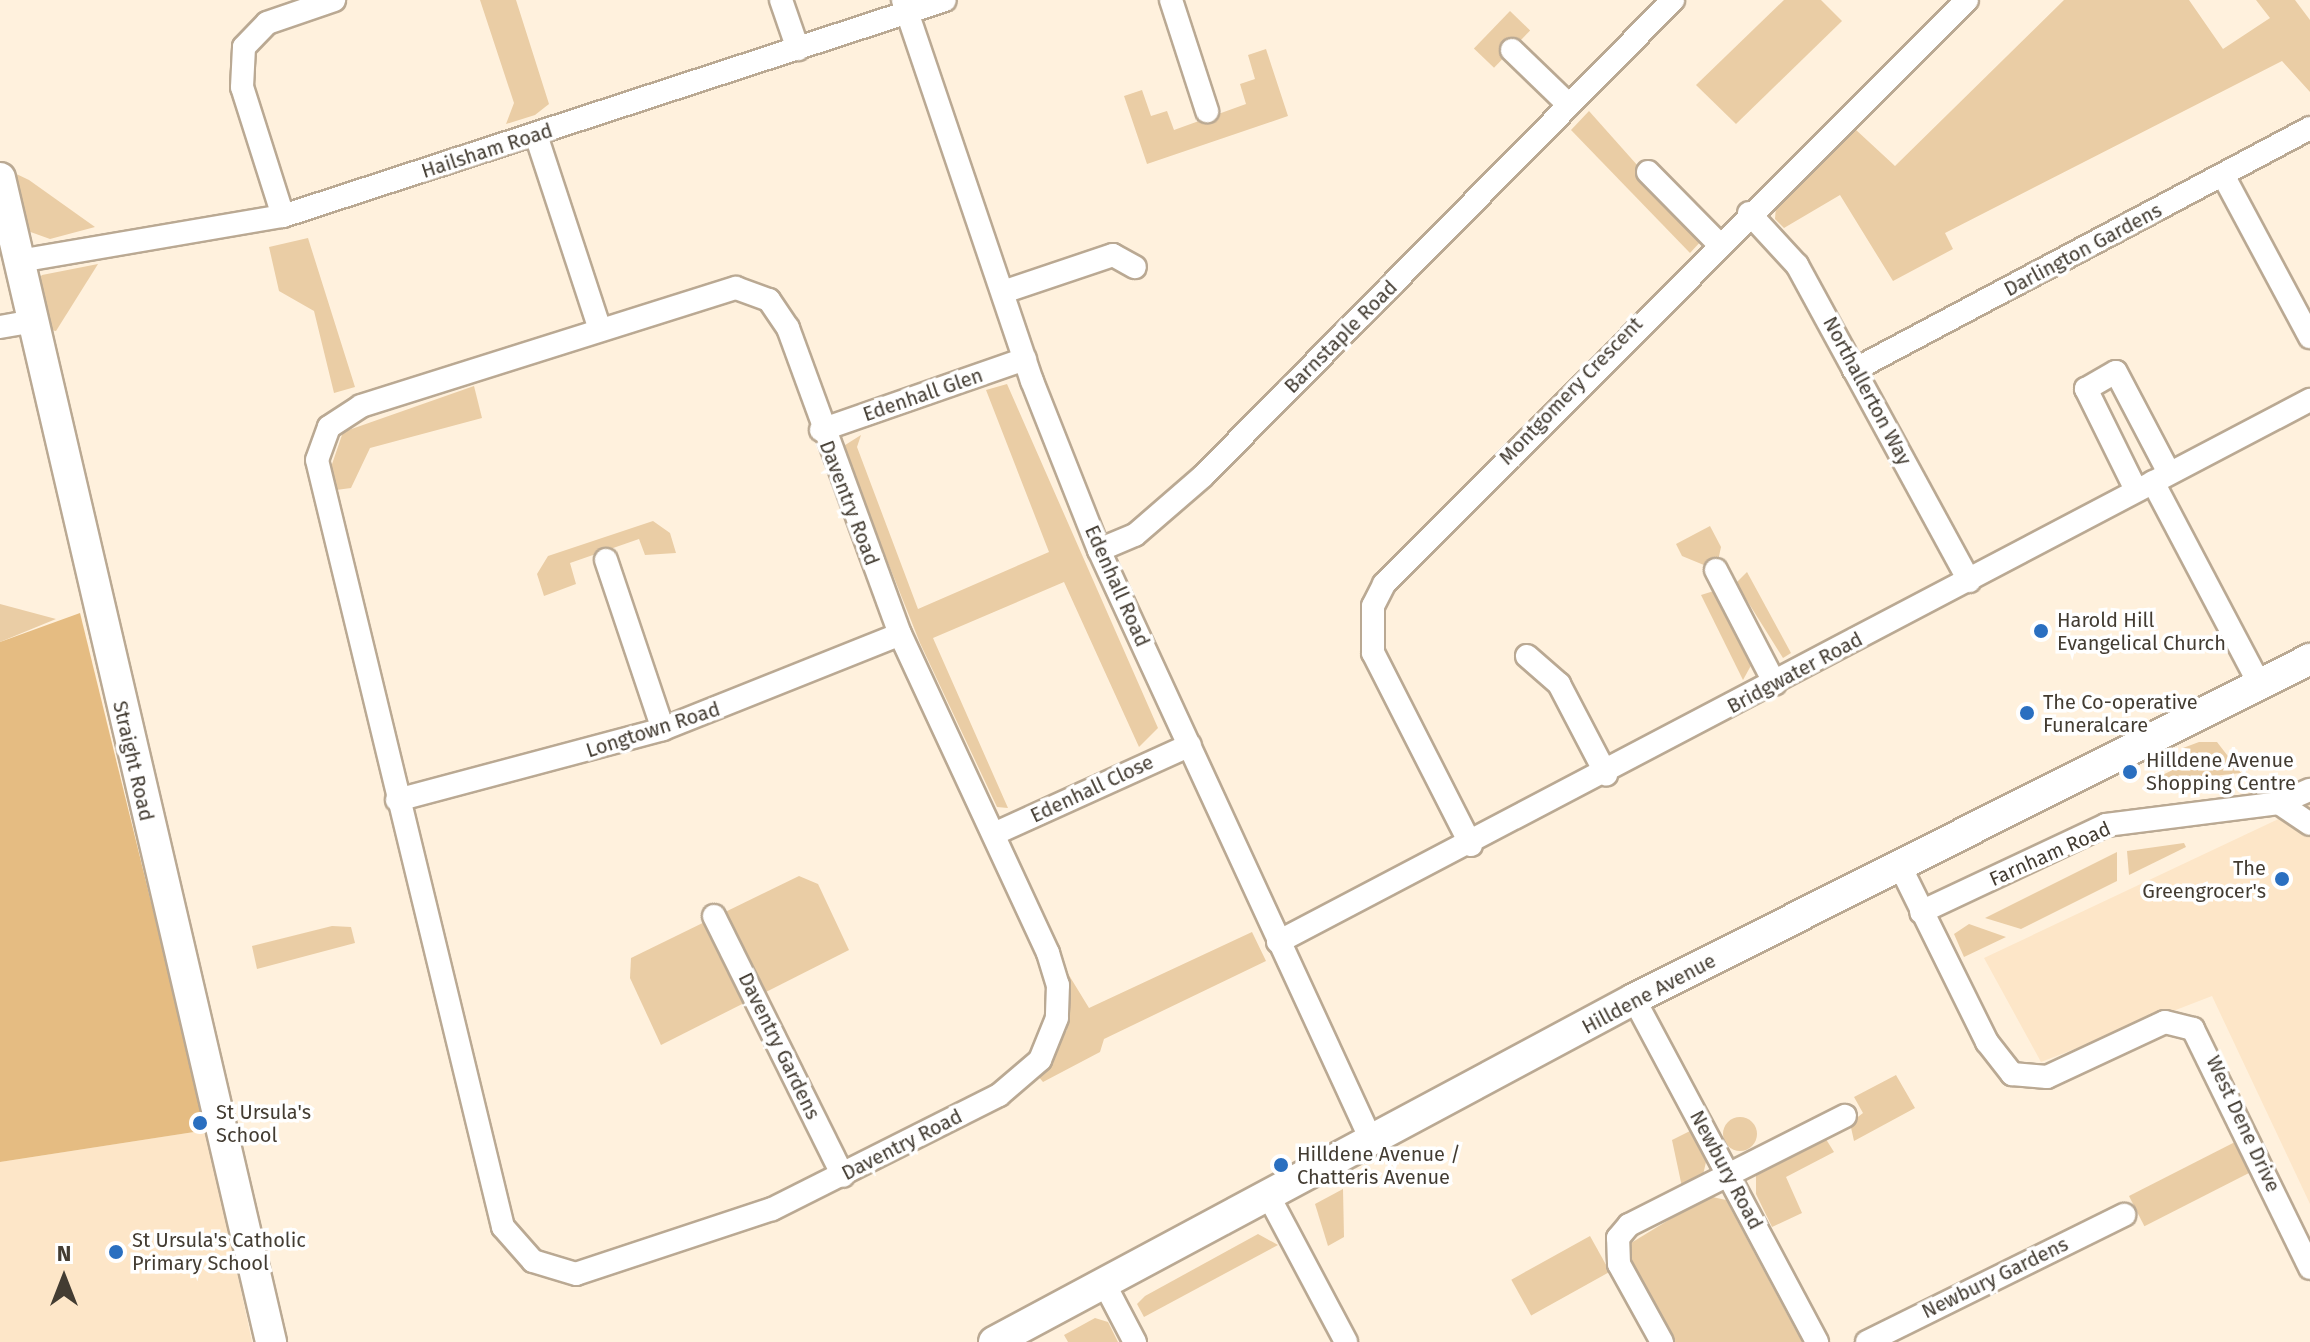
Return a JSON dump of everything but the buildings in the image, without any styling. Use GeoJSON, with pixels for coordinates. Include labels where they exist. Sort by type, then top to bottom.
{"type":"FeatureCollection","features":[{"type":"Feature","properties":{"kind":"street"},"geometry":{"type":"LineString","coordinates":[[283,216],[242,87],[244,47],[267,23],[334,0]]}},
{"type":"Feature","properties":{"kind":"street"},"geometry":{"type":"LineString","coordinates":[[781,0],[798,49]]}},
{"type":"Feature","properties":{"kind":"street","name":"Hailsham Road"},"geometry":{"type":"LineString","coordinates":[[19,261],[283,216],[798,49],[905,6],[945,0]]}},
{"type":"Feature","properties":{"kind":"street"},"geometry":{"type":"LineString","coordinates":[[1171,0],[1207,111]]}},
{"type":"Feature","properties":{"kind":"street","name":"Barnstaple Road"},"geometry":{"type":"LineString","coordinates":[[1099,550],[1135,535],[1203,476],[1673,0]]}},
{"type":"Feature","properties":{"kind":"street","name":"Montgomery Crescent"},"geometry":{"type":"LineString","coordinates":[[1471,845],[1377,665],[1373,606],[1395,571],[1718,243],[1967,0]]}},
{"type":"Feature","properties":{"kind":"street","name":"Edenhall Road"},"geometry":{"type":"LineString","coordinates":[[905,6],[1025,359],[1099,550],[1372,1142]]}},
{"type":"Feature","properties":{"kind":"street"},"geometry":{"type":"LineString","coordinates":[[1512,50],[1569,105]]}},
{"type":"Feature","properties":{"kind":"street","name":"Darlington Gardens"},"geometry":{"type":"LineString","coordinates":[[1854,370],[2310,128]]}},
{"type":"Feature","properties":{"kind":"street"},"geometry":{"type":"LineString","coordinates":[[536,135],[599,327]]}},
{"type":"Feature","properties":{"kind":"street"},"geometry":{"type":"LineString","coordinates":[[1648,172],[1718,243]]}},
{"type":"Feature","properties":{"kind":"street"},"geometry":{"type":"LineString","coordinates":[[2223,175],[2310,337]]}},
{"type":"Feature","properties":{"kind":"street","name":"Straight Road"},"geometry":{"type":"LineString","coordinates":[[0,178],[19,261],[14,325],[271,1342]]}},
{"type":"Feature","properties":{"kind":"street","name":"Northallerton Way"},"geometry":{"type":"LineString","coordinates":[[1749,213],[1797,265],[1969,581]]}},
{"type":"Feature","properties":{"kind":"street"},"geometry":{"type":"LineString","coordinates":[[1003,292],[1113,255],[1135,267]]}},
{"type":"Feature","properties":{"kind":"street","name":"Daventry Road"},"geometry":{"type":"LineString","coordinates":[[719,290],[754,291],[780,311],[821,430],[900,634],[994,834],[1058,985],[1049,1044],[999,1095],[843,1176],[596,1273],[559,1271],[516,1246],[503,1227],[317,479],[321,440],[361,406],[599,327],[719,290]]}},
{"type":"Feature","properties":{"kind":"street","name":"Edenhall Glen"},"geometry":{"type":"LineString","coordinates":[[821,430],[1025,359]]}},
{"type":"Feature","properties":{"kind":"street","name":"Bridgwater Road"},"geometry":{"type":"LineString","coordinates":[[1278,942],[1471,845],[2310,400]]}},
{"type":"Feature","properties":{"kind":"street"},"geometry":{"type":"LineString","coordinates":[[2153,482],[2259,683]]}},
{"type":"Feature","properties":{"kind":"street"},"geometry":{"type":"LineString","coordinates":[[606,560],[663,729]]}},
{"type":"Feature","properties":{"kind":"street"},"geometry":{"type":"LineString","coordinates":[[1716,570],[1775,684]]}},
{"type":"Feature","properties":{"kind":"street","name":"Longtown Road"},"geometry":{"type":"LineString","coordinates":[[397,800],[663,729],[900,634]]}},
{"type":"Feature","properties":{"kind":"street"},"geometry":{"type":"LineString","coordinates":[[1527,656],[1559,684],[1606,774]]}},
{"type":"Feature","properties":{"kind":"street","name":"Hilldene Avenue"},"geometry":{"type":"LineString","coordinates":[[994,1342],[1634,999],[2310,659]]}},
{"type":"Feature","properties":{"kind":"street","name":"Edenhall Close"},"geometry":{"type":"LineString","coordinates":[[994,834],[1190,745]]}},
{"type":"Feature","properties":{"kind":"street","name":"Farnham Road"},"geometry":{"type":"LineString","coordinates":[[1921,912],[2106,825],[2279,803],[2310,790]]}},
{"type":"Feature","properties":{"kind":"street"},"geometry":{"type":"LineString","coordinates":[[2279,803],[2310,824]]}},
{"type":"Feature","properties":{"kind":"street","name":"West Dene Drive"},"geometry":{"type":"LineString","coordinates":[[1899,864],[1987,1042],[2012,1074],[2047,1077],[2165,1022],[2193,1029],[2310,1268]]}},
{"type":"Feature","properties":{"kind":"street","name":"Daventry Gardens"},"geometry":{"type":"LineString","coordinates":[[714,916],[843,1176]]}},
{"type":"Feature","properties":{"kind":"street","name":"Newbury Road"},"geometry":{"type":"LineString","coordinates":[[1634,999],[1817,1342]]}},
{"type":"Feature","properties":{"kind":"street"},"geometry":{"type":"LineString","coordinates":[[1662,1342],[1619,1264],[1618,1238],[1629,1225],[1845,1116]]}},
{"type":"Feature","properties":{"kind":"street"},"geometry":{"type":"LineString","coordinates":[[1268,1195],[1346,1342]]}},
{"type":"Feature","properties":{"kind":"street","name":"Newbury Gardens"},"geometry":{"type":"LineString","coordinates":[[1867,1342],[2124,1215]]}},
{"type":"Feature","properties":{"kind":"street"},"geometry":{"type":"LineString","coordinates":[[1104,1283],[1135,1342]]}},
{"type":"Feature","properties":{"kind":"shaded area"},"geometry":{"type":"Polygon","coordinates":[[[480,0],[516,0],[549,104],[535,115],[506,124],[514,103],[480,0]]]}},
{"type":"Feature","properties":{"kind":"shaded area"},"geometry":{"type":"Polygon","coordinates":[[[1784,0],[1821,0],[1842,21],[1736,124],[1696,85],[1784,0]]]}},
{"type":"Feature","properties":{"kind":"shaded area"},"geometry":{"type":"Polygon","coordinates":[[[2064,0],[2189,0],[2223,49],[2270,18],[2256,0],[2295,0],[2310,20],[2310,92],[2282,61],[1945,233],[1953,249],[1893,281],[1840,195],[1784,228],[1775,219],[1776,206],[1855,129],[1895,166],[2064,0]]]}},
{"type":"Feature","properties":{"kind":"shaded area"},"geometry":{"type":"Polygon","coordinates":[[[1510,11],[1530,30],[1494,68],[1474,48],[1510,11]]]}},
{"type":"Feature","properties":{"kind":"shaded area"},"geometry":{"type":"Polygon","coordinates":[[[1266,49],[1288,116],[1147,164],[1124,96],[1142,90],[1151,116],[1167,111],[1174,130],[1246,104],[1240,84],[1255,79],[1248,55],[1266,49]]]}},
{"type":"Feature","properties":{"kind":"shaded area"},"geometry":{"type":"Polygon","coordinates":[[[1589,111],[1703,239],[1690,253],[1571,130],[1589,111]]]}},
{"type":"Feature","properties":{"kind":"shaded area"},"geometry":{"type":"Polygon","coordinates":[[[8,170],[29,180],[95,227],[50,239],[25,230],[8,170]]]}},
{"type":"Feature","properties":{"kind":"shaded area"},"geometry":{"type":"Polygon","coordinates":[[[308,238],[355,387],[334,393],[314,311],[279,291],[269,247],[308,238]]]}},
{"type":"Feature","properties":{"kind":"shaded area"},"geometry":{"type":"Polygon","coordinates":[[[98,264],[56,331],[44,329],[36,282],[42,275],[98,264]]]}},
{"type":"Feature","properties":{"kind":"shaded area"},"geometry":{"type":"Polygon","coordinates":[[[1007,384],[1158,728],[1139,747],[1064,582],[933,638],[1008,808],[997,807],[920,643],[842,447],[861,435],[857,447],[918,609],[1049,552],[986,390],[1007,384]]]}},
{"type":"Feature","properties":{"kind":"shaded area"},"geometry":{"type":"Polygon","coordinates":[[[474,386],[482,418],[370,448],[351,488],[336,490],[330,470],[343,432],[474,386]]]}},
{"type":"Feature","properties":{"kind":"shaded area"},"geometry":{"type":"Polygon","coordinates":[[[653,521],[670,533],[676,553],[645,555],[639,539],[570,563],[576,584],[544,596],[537,574],[548,556],[653,521]]]}},
{"type":"Feature","properties":{"kind":"shaded area"},"geometry":{"type":"Polygon","coordinates":[[[1710,526],[1721,547],[1716,570],[1682,556],[1676,544],[1710,526]]]}},
{"type":"Feature","properties":{"kind":"shaded area"},"geometry":{"type":"Polygon","coordinates":[[[1747,572],[1791,653],[1783,658],[1736,583],[1747,572]]]}},
{"type":"Feature","properties":{"kind":"shaded area"},"geometry":{"type":"Polygon","coordinates":[[[1717,590],[1754,660],[1743,680],[1701,595],[1717,590]]]}},
{"type":"Feature","properties":{"kind":"shaded area"},"geometry":{"type":"Polygon","coordinates":[[[0,604],[56,619],[0,642],[0,604]]]}},
{"type":"Feature","properties":{"kind":"shaded area"},"geometry":{"type":"Polygon","coordinates":[[[80,613],[207,1130],[0,1162],[0,642],[80,613]]]}},
{"type":"Feature","properties":{"kind":"shaded area"},"geometry":{"type":"Polygon","coordinates":[[[2199,742],[2217,742],[2241,773],[2146,783],[2189,762],[2183,748],[2199,742]]]}},
{"type":"Feature","properties":{"kind":"shaded area"},"geometry":{"type":"Polygon","coordinates":[[[2310,804],[2310,1204],[2212,996],[2041,1062],[1984,958],[2310,804]]]}},
{"type":"Feature","properties":{"kind":"shaded area"},"geometry":{"type":"Polygon","coordinates":[[[2184,843],[2186,847],[2129,875],[2127,851],[2184,843]]]}},
{"type":"Feature","properties":{"kind":"shaded area"},"geometry":{"type":"Polygon","coordinates":[[[2117,852],[2117,881],[2021,929],[1985,918],[2117,852]]]}},
{"type":"Feature","properties":{"kind":"shaded area"},"geometry":{"type":"Polygon","coordinates":[[[799,876],[818,884],[849,950],[661,1045],[630,978],[631,958],[799,876]]]}},
{"type":"Feature","properties":{"kind":"shaded area"},"geometry":{"type":"Polygon","coordinates":[[[1969,924],[2006,937],[1964,957],[1954,934],[1969,924]]]}},
{"type":"Feature","properties":{"kind":"shaded area"},"geometry":{"type":"Polygon","coordinates":[[[332,926],[351,927],[355,943],[257,969],[252,946],[332,926]]]}},
{"type":"Feature","properties":{"kind":"shaded area"},"geometry":{"type":"Polygon","coordinates":[[[1252,932],[1266,961],[1104,1039],[1100,1052],[1043,1082],[1038,1076],[1067,1030],[1067,972],[1089,1008],[1252,932]]]}},
{"type":"Feature","properties":{"kind":"shaded area"},"geometry":{"type":"Polygon","coordinates":[[[1896,1075],[1915,1108],[1854,1141],[1850,1123],[1863,1113],[1854,1097],[1896,1075]]]}},
{"type":"Feature","properties":{"kind":"shaded area"},"geometry":{"type":"Polygon","coordinates":[[[1740,1117],[1752,1122],[1757,1134],[1752,1146],[1740,1151],[1728,1146],[1723,1134],[1728,1122],[1740,1117]]]}},
{"type":"Feature","properties":{"kind":"shaded area","name":"St Ursula's Catholic Primary School"},"geometry":{"type":"Polygon","coordinates":[[[207,1130],[252,1342],[0,1342],[0,1162],[207,1130]]]}},
{"type":"Feature","properties":{"kind":"shaded area"},"geometry":{"type":"Polygon","coordinates":[[[1690,1131],[1706,1162],[1703,1175],[1682,1187],[1672,1140],[1690,1131]]]}},
{"type":"Feature","properties":{"kind":"shaded area"},"geometry":{"type":"Polygon","coordinates":[[[1824,1136],[1834,1152],[1786,1177],[1802,1213],[1772,1227],[1756,1194],[1756,1172],[1824,1136]]]}},
{"type":"Feature","properties":{"kind":"shaded area"},"geometry":{"type":"Polygon","coordinates":[[[2235,1142],[2250,1172],[2144,1226],[2129,1196],[2235,1142]]]}},
{"type":"Feature","properties":{"kind":"shaded area"},"geometry":{"type":"Polygon","coordinates":[[[1343,1189],[1344,1237],[1328,1246],[1315,1204],[1343,1189]]]}},
{"type":"Feature","properties":{"kind":"shaded area"},"geometry":{"type":"Polygon","coordinates":[[[1708,1196],[1726,1200],[1802,1342],[1674,1342],[1629,1261],[1631,1243],[1708,1196]]]}},
{"type":"Feature","properties":{"kind":"shaded area"},"geometry":{"type":"Polygon","coordinates":[[[1258,1234],[1278,1245],[1144,1317],[1137,1304],[1145,1296],[1258,1234]]]}},
{"type":"Feature","properties":{"kind":"shaded area"},"geometry":{"type":"Polygon","coordinates":[[[1590,1236],[1610,1272],[1531,1315],[1511,1280],[1590,1236]]]}},
{"type":"Feature","properties":{"kind":"shaded area"},"geometry":{"type":"Polygon","coordinates":[[[1095,1318],[1108,1322],[1118,1342],[1068,1342],[1064,1335],[1095,1318]]]}},
{"type":"Feature","properties":{"kind":"place","name":"Harold Hill Evangelical Church"},"geometry":{"type":"Point","coordinates":[2041,631]}},
{"type":"Feature","properties":{"kind":"place","name":"The Co-operative Funeralcare"},"geometry":{"type":"Point","coordinates":[2027,713]}},
{"type":"Feature","properties":{"kind":"place","name":"Hilldene Avenue Shopping Centre"},"geometry":{"type":"Point","coordinates":[2130,772]}},
{"type":"Feature","properties":{"kind":"place","name":"The Greengrocer's"},"geometry":{"type":"Point","coordinates":[2282,879]}},
{"type":"Feature","properties":{"kind":"place","name":"St Ursula's School"},"geometry":{"type":"Point","coordinates":[200,1123]}},
{"type":"Feature","properties":{"kind":"place","name":"Hilldene Avenue / Chatteris Avenue"},"geometry":{"type":"Point","coordinates":[1281,1165]}},
{"type":"Feature","properties":{"kind":"place","name":"St Ursula's Catholic Primary School"},"geometry":{"type":"Point","coordinates":[116,1252]}}]}
